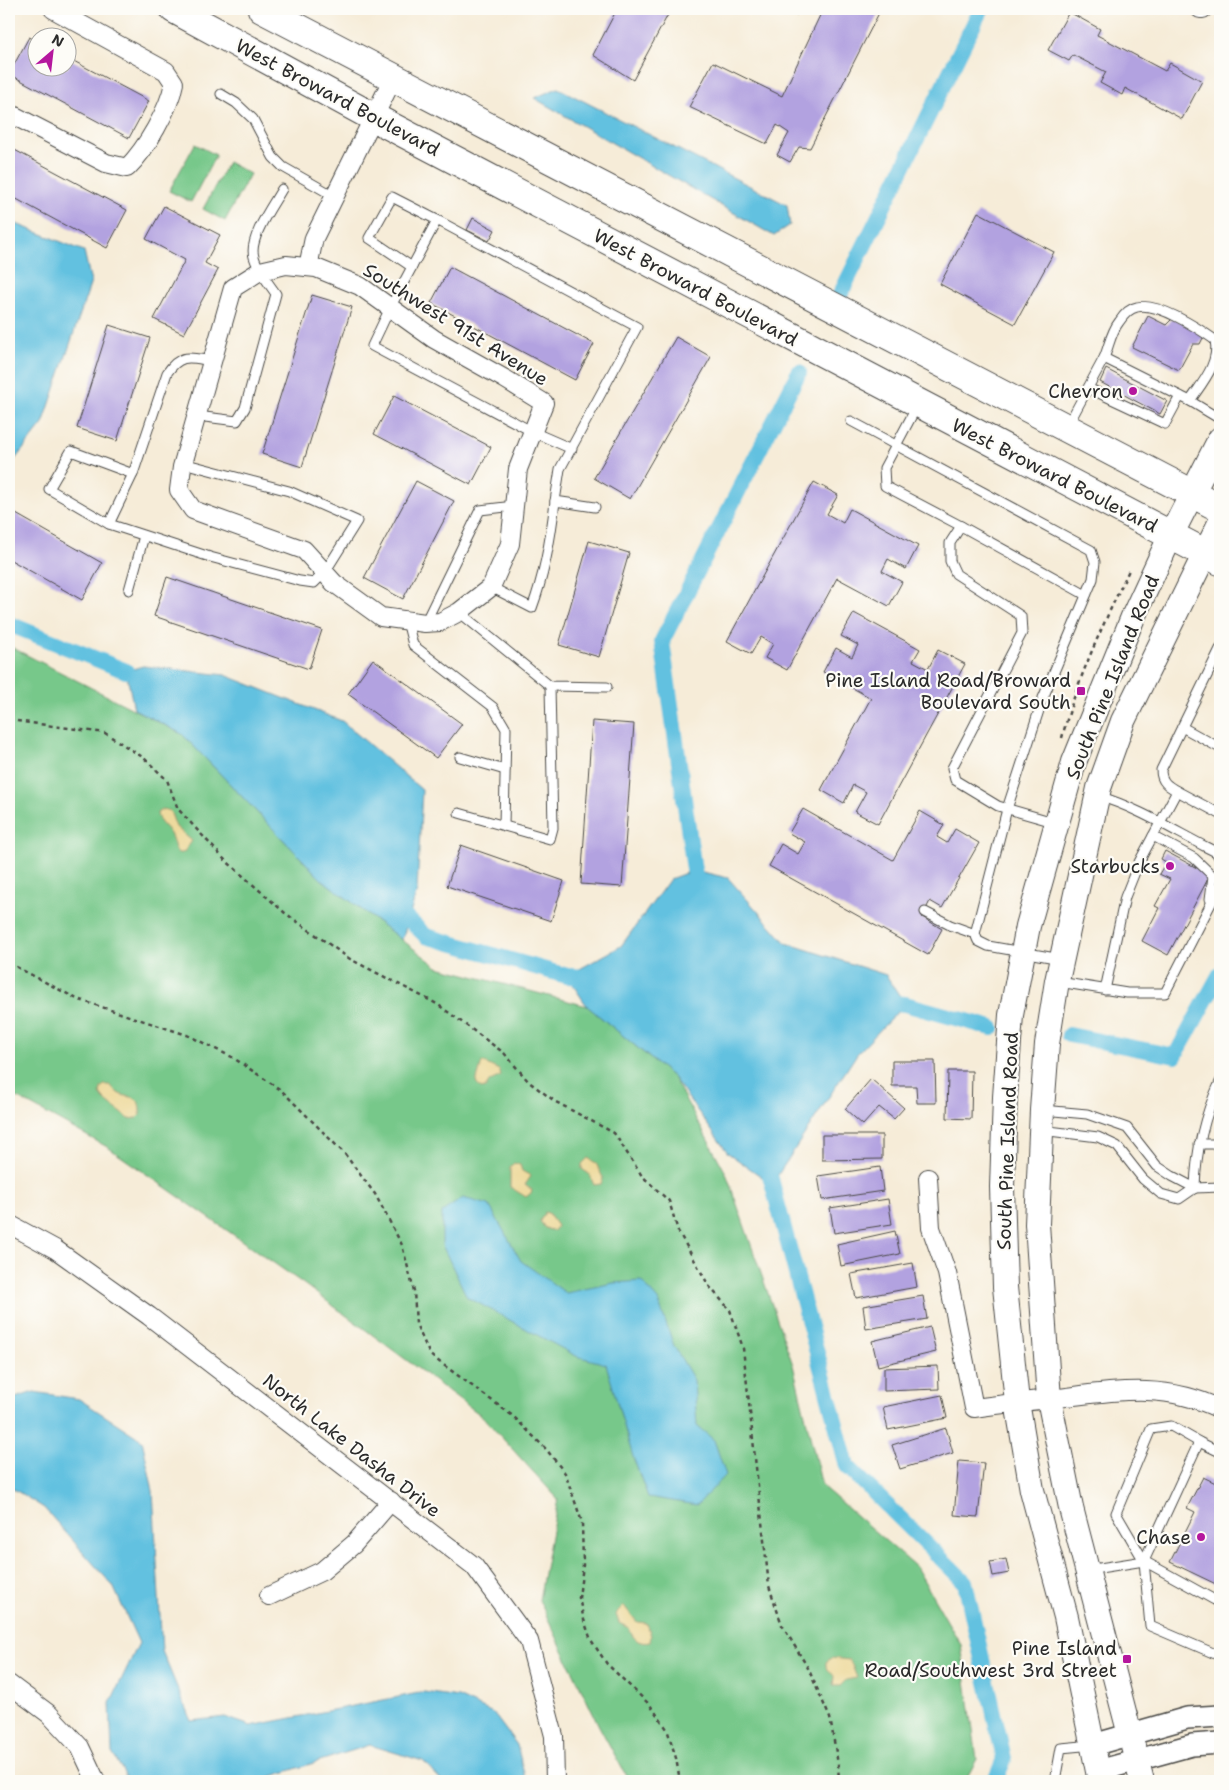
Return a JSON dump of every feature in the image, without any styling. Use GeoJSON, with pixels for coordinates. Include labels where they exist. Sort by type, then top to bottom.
{"type":"FeatureCollection","features":[{"type":"Feature","properties":{"kind":"main road","name":"West Broward Boulevard"},"geometry":{"type":"LineString","coordinates":[[174,9],[373,117],[1212,557]]}},
{"type":"Feature","properties":{"kind":"main road"},"geometry":{"type":"LineString","coordinates":[[262,9],[1065,429],[1220,508]]}},
{"type":"Feature","properties":{"kind":"main road","name":"South Pine Island Road"},"geometry":{"type":"LineString","coordinates":[[1099,1776],[1064,1609],[1032,1490],[1017,1402],[1005,1286],[1002,1187],[1005,1096],[1011,1015],[1028,926],[1074,762],[1132,617],[1220,439]]}},
{"type":"Feature","properties":{"kind":"main road","name":"South Pine Island Road"},"geometry":{"type":"LineString","coordinates":[[1140,1770],[1071,1508],[1049,1399],[1037,1224],[1046,1044],[1059,970],[1097,796],[1123,721],[1212,557],[1220,523]]}},
{"type":"Feature","properties":{"kind":"street"},"geometry":{"type":"LineString","coordinates":[[9,113],[106,163],[126,168],[138,156],[172,97],[174,83],[166,71],[53,9]]}},
{"type":"Feature","properties":{"kind":"street"},"geometry":{"type":"LineString","coordinates":[[308,267],[314,238],[393,78]]}},
{"type":"Feature","properties":{"kind":"street","name":"Southwest 91st Avenue"},"geometry":{"type":"LineString","coordinates":[[286,265],[308,267],[360,286],[434,339],[506,378],[544,403],[518,469],[510,544],[491,587],[459,612],[440,622],[425,623],[382,618],[334,583],[304,550],[193,510],[179,490],[183,463],[233,288],[260,271],[286,265]]}},
{"type":"Feature","properties":{"kind":"street"},"geometry":{"type":"LineString","coordinates":[[928,1178],[931,1228],[947,1273],[974,1408],[1133,1389],[1183,1395],[1220,1409]]}},
{"type":"Feature","properties":{"kind":"street","name":"North Lake Dasha Drive"},"geometry":{"type":"LineString","coordinates":[[9,1224],[56,1249],[149,1316],[474,1566],[529,1641],[554,1736],[555,1781]]}},
{"type":"Feature","properties":{"kind":"street"},"geometry":{"type":"LineString","coordinates":[[269,1596],[322,1571],[354,1544],[391,1501]]}},
{"type":"Feature","properties":{"kind":"street"},"geometry":{"type":"LineString","coordinates":[[9,1684],[49,1714],[80,1747],[96,1781]]}},
{"type":"Feature","properties":{"kind":"street"},"geometry":{"type":"LineString","coordinates":[[1093,1745],[1187,1718],[1220,1716]]}},
{"type":"Feature","properties":{"kind":"street"},"geometry":{"type":"LineString","coordinates":[[1099,1776],[1140,1770],[1192,1745],[1220,1743]]}},
{"type":"Feature","properties":{"kind":"lane"},"geometry":{"type":"LineString","coordinates":[[220,94],[236,102],[253,119],[273,157],[282,167],[334,196]]}},
{"type":"Feature","properties":{"kind":"lane"},"geometry":{"type":"LineString","coordinates":[[197,416],[237,421],[245,408],[276,294],[260,271],[253,255],[255,237],[282,189]]}},
{"type":"Feature","properties":{"kind":"lane"},"geometry":{"type":"LineString","coordinates":[[412,266],[369,238],[392,197],[637,327],[560,469],[551,540],[540,586],[532,608],[491,587]]}},
{"type":"Feature","properties":{"kind":"lane"},"geometry":{"type":"LineString","coordinates":[[437,220],[372,346],[533,432],[572,449]]}},
{"type":"Feature","properties":{"kind":"lane"},"geometry":{"type":"LineString","coordinates":[[1065,429],[1104,358],[1114,328],[1125,314],[1135,307],[1149,306],[1173,316],[1215,340],[1217,349],[1211,370],[1190,401]]}},
{"type":"Feature","properties":{"kind":"lane"},"geometry":{"type":"LineString","coordinates":[[109,524],[133,474],[174,362],[187,357],[212,362]]}},
{"type":"Feature","properties":{"kind":"lane"},"geometry":{"type":"LineString","coordinates":[[1104,358],[1116,369],[1138,380],[1180,396],[1220,419]]}},
{"type":"Feature","properties":{"kind":"lane"},"geometry":{"type":"LineString","coordinates":[[1102,395],[1107,386]]}},
{"type":"Feature","properties":{"kind":"lane"},"geometry":{"type":"LineString","coordinates":[[1088,388],[1102,395],[1126,401],[1151,413],[1165,424],[1180,396]]}},
{"type":"Feature","properties":{"kind":"lane"},"geometry":{"type":"LineString","coordinates":[[1159,396],[1163,388]]}},
{"type":"Feature","properties":{"kind":"lane"},"geometry":{"type":"LineString","coordinates":[[918,404],[884,468],[886,486],[1086,595]]}},
{"type":"Feature","properties":{"kind":"lane"},"geometry":{"type":"LineString","coordinates":[[851,422],[1091,550],[1095,562],[1093,579],[1044,698],[1007,809],[975,934],[978,942],[988,946],[1023,952],[1105,990],[1127,993],[1165,992],[1220,886]]}},
{"type":"Feature","properties":{"kind":"lane"},"geometry":{"type":"LineString","coordinates":[[133,474],[71,451],[49,489],[109,524],[210,557],[314,583],[325,572],[357,521],[290,491],[183,463]]}},
{"type":"Feature","properties":{"kind":"lane"},"geometry":{"type":"LineString","coordinates":[[555,501],[595,507]]}},
{"type":"Feature","properties":{"kind":"lane"},"geometry":{"type":"LineString","coordinates":[[425,623],[480,510],[514,506]]}},
{"type":"Feature","properties":{"kind":"lane"},"geometry":{"type":"LineString","coordinates":[[961,526],[950,543],[950,561],[956,574],[1022,616],[1022,633],[952,768],[955,780],[998,806],[1057,823]]}},
{"type":"Feature","properties":{"kind":"lane"},"geometry":{"type":"LineString","coordinates":[[129,590],[144,536]]}},
{"type":"Feature","properties":{"kind":"lane"},"geometry":{"type":"LineString","coordinates":[[459,612],[550,686],[607,687]]}},
{"type":"Feature","properties":{"kind":"lane"},"geometry":{"type":"LineString","coordinates":[[407,621],[413,645],[493,707],[506,729],[504,826]]}},
{"type":"Feature","properties":{"kind":"lane"},"geometry":{"type":"LineString","coordinates":[[1220,649],[1160,770],[1161,777],[1166,784],[1220,814]]}},
{"type":"Feature","properties":{"kind":"lane"},"geometry":{"type":"LineString","coordinates":[[459,813],[550,839],[553,828],[550,686]]}},
{"type":"Feature","properties":{"kind":"lane"},"geometry":{"type":"LineString","coordinates":[[1182,727],[1220,748]]}},
{"type":"Feature","properties":{"kind":"lane"},"geometry":{"type":"LineString","coordinates":[[460,757],[505,770]]}},
{"type":"Feature","properties":{"kind":"lane"},"geometry":{"type":"LineString","coordinates":[[1105,990],[1124,897],[1139,862],[1177,791]]}},
{"type":"Feature","properties":{"kind":"lane"},"geometry":{"type":"LineString","coordinates":[[1097,796],[1126,805],[1216,852],[1220,859]]}},
{"type":"Feature","properties":{"kind":"lane"},"geometry":{"type":"LineString","coordinates":[[1154,836],[1194,858],[1214,876],[1206,914]]}},
{"type":"Feature","properties":{"kind":"lane"},"geometry":{"type":"LineString","coordinates":[[924,912],[950,925],[975,934]]}},
{"type":"Feature","properties":{"kind":"lane"},"geometry":{"type":"LineString","coordinates":[[1195,1188],[1198,1144],[1220,1082]]}},
{"type":"Feature","properties":{"kind":"lane"},"geometry":{"type":"LineString","coordinates":[[1042,1120],[1087,1114],[1127,1128],[1157,1166],[1195,1188]]}},
{"type":"Feature","properties":{"kind":"lane"},"geometry":{"type":"LineString","coordinates":[[1042,1120],[1098,1137],[1118,1146],[1143,1179],[1161,1194],[1179,1199],[1195,1188],[1220,1187]]}},
{"type":"Feature","properties":{"kind":"lane"},"geometry":{"type":"LineString","coordinates":[[1198,1144],[1220,1144]]}},
{"type":"Feature","properties":{"kind":"lane"},"geometry":{"type":"LineString","coordinates":[[1220,1452],[1171,1426],[1151,1429],[1116,1513],[1144,1561],[1150,1626],[1220,1656]]}},
{"type":"Feature","properties":{"kind":"lane"},"geometry":{"type":"LineString","coordinates":[[1144,1561],[1200,1442]]}},
{"type":"Feature","properties":{"kind":"lane"},"geometry":{"type":"LineString","coordinates":[[1087,1570],[1144,1561],[1220,1603]]}},
{"type":"Feature","properties":{"kind":"lane"},"geometry":{"type":"LineString","coordinates":[[1055,1781],[1061,1748],[1093,1745]]}},
{"type":"Feature","properties":{"kind":"path"},"geometry":{"type":"LineString","coordinates":[[9,720],[105,733],[144,758],[167,780],[178,809],[224,859],[285,913],[350,959],[438,1004],[504,1053],[529,1082],[556,1102],[614,1133],[642,1176],[669,1200],[678,1231],[709,1286],[730,1310],[743,1348],[769,1586],[782,1625],[808,1668],[830,1718],[839,1781]]}},
{"type":"Feature","properties":{"kind":"path"},"geometry":{"type":"LineString","coordinates":[[9,963],[77,999],[187,1035],[232,1057],[280,1090],[344,1153],[375,1194],[402,1245],[414,1291],[416,1324],[430,1355],[513,1416],[546,1448],[565,1473],[582,1522],[583,1564],[580,1598],[588,1634],[608,1664],[650,1705],[667,1729],[680,1781]]}},
{"type":"Feature","properties":{"kind":"green space"},"geometry":{"type":"Polygon","coordinates":[[[195,144],[216,155],[191,202],[169,191],[195,144]]]}},
{"type":"Feature","properties":{"kind":"green space"},"geometry":{"type":"Polygon","coordinates":[[[228,162],[250,174],[225,221],[203,209],[228,162]]]}},
{"type":"Feature","properties":{"kind":"green space"},"geometry":{"type":"Polygon","coordinates":[[[9,646],[182,734],[321,879],[438,967],[587,1006],[673,1077],[726,1173],[793,1365],[822,1486],[916,1567],[961,1645],[977,1759],[965,1781],[629,1781],[599,1726],[539,1600],[558,1499],[482,1416],[301,1282],[109,1148],[9,1093],[9,646]]]}},
{"type":"Feature","properties":{"kind":"sand"},"geometry":{"type":"Polygon","coordinates":[[[163,809],[170,811],[176,827],[192,841],[183,853],[178,853],[170,834],[159,819],[157,813],[163,809]]]}},
{"type":"Feature","properties":{"kind":"sand"},"geometry":{"type":"Polygon","coordinates":[[[482,1062],[499,1070],[501,1076],[490,1081],[485,1088],[481,1089],[476,1083],[482,1062]]]}},
{"type":"Feature","properties":{"kind":"sand"},"geometry":{"type":"Polygon","coordinates":[[[104,1085],[109,1085],[118,1093],[136,1099],[139,1102],[140,1115],[137,1118],[129,1119],[110,1104],[100,1094],[101,1088],[104,1085]]]}},
{"type":"Feature","properties":{"kind":"sand"},"geometry":{"type":"Polygon","coordinates":[[[588,1158],[596,1163],[603,1178],[601,1184],[594,1185],[589,1174],[582,1169],[582,1164],[588,1158]]]}},
{"type":"Feature","properties":{"kind":"sand"},"geometry":{"type":"Polygon","coordinates":[[[514,1163],[520,1165],[522,1171],[531,1176],[525,1185],[532,1190],[526,1197],[510,1187],[510,1167],[514,1163]]]}},
{"type":"Feature","properties":{"kind":"sand"},"geometry":{"type":"Polygon","coordinates":[[[545,1212],[548,1213],[557,1226],[554,1231],[545,1228],[540,1221],[545,1212]]]}},
{"type":"Feature","properties":{"kind":"sand"},"geometry":{"type":"Polygon","coordinates":[[[624,1606],[637,1622],[647,1623],[651,1636],[650,1642],[639,1641],[634,1637],[629,1628],[619,1623],[616,1614],[624,1606]]]}},
{"type":"Feature","properties":{"kind":"sand"},"geometry":{"type":"Polygon","coordinates":[[[831,1658],[850,1660],[857,1678],[846,1680],[840,1686],[833,1686],[834,1676],[826,1667],[826,1662],[831,1658]]]}},
{"type":"Feature","properties":{"kind":"water"},"geometry":{"type":"Polygon","coordinates":[[[558,88],[787,205],[790,225],[774,236],[534,98],[558,88]]]}},
{"type":"Feature","properties":{"kind":"water"},"geometry":{"type":"Polygon","coordinates":[[[9,221],[84,251],[91,282],[43,424],[9,467],[9,221]]]}},
{"type":"Feature","properties":{"kind":"water"},"geometry":{"type":"Polygon","coordinates":[[[143,666],[225,675],[342,721],[422,790],[417,891],[402,940],[321,879],[182,734],[134,709],[126,671],[143,666]]]}},
{"type":"Feature","properties":{"kind":"water"},"geometry":{"type":"Polygon","coordinates":[[[694,870],[728,878],[786,943],[886,975],[905,1004],[857,1054],[772,1184],[728,1153],[673,1077],[587,1006],[567,976],[621,946],[670,879],[694,870]]]}},
{"type":"Feature","properties":{"kind":"water"},"geometry":{"type":"Polygon","coordinates":[[[463,1198],[489,1205],[521,1261],[566,1293],[613,1283],[641,1281],[658,1300],[674,1346],[694,1380],[697,1426],[714,1440],[726,1475],[697,1505],[648,1497],[633,1457],[606,1364],[576,1356],[467,1297],[442,1245],[442,1212],[463,1198]]]}},
{"type":"Feature","properties":{"kind":"water"},"geometry":{"type":"Polygon","coordinates":[[[34,1392],[79,1399],[142,1440],[153,1491],[162,1651],[191,1721],[225,1717],[251,1726],[424,1692],[458,1697],[493,1713],[517,1745],[526,1781],[442,1781],[423,1761],[370,1745],[257,1781],[129,1781],[112,1753],[110,1703],[139,1643],[113,1586],[44,1508],[9,1486],[9,1400],[34,1392]]]}},
{"type":"Feature","properties":{"kind":"building"},"geometry":{"type":"Polygon","coordinates":[[[363,9],[381,9],[381,10],[369,12],[363,9]]]}},
{"type":"Feature","properties":{"kind":"building"},"geometry":{"type":"Polygon","coordinates":[[[617,9],[671,9],[633,80],[593,55],[617,9]]]}},
{"type":"Feature","properties":{"kind":"building"},"geometry":{"type":"Polygon","coordinates":[[[787,9],[802,9],[797,15],[787,9]]]}},
{"type":"Feature","properties":{"kind":"building"},"geometry":{"type":"Polygon","coordinates":[[[823,9],[881,9],[810,148],[799,147],[790,162],[777,155],[789,133],[777,125],[767,144],[689,107],[713,62],[782,96],[823,9]]]}},
{"type":"Feature","properties":{"kind":"building"},"geometry":{"type":"Polygon","coordinates":[[[1069,12],[1100,29],[1097,35],[1165,71],[1170,63],[1202,81],[1182,119],[1125,88],[1122,95],[1100,83],[1106,72],[1073,55],[1069,61],[1048,50],[1069,12]]]}},
{"type":"Feature","properties":{"kind":"building"},"geometry":{"type":"Polygon","coordinates":[[[28,39],[28,78],[78,78],[78,63],[149,101],[129,138],[9,74],[28,39]]]}},
{"type":"Feature","properties":{"kind":"building"},"geometry":{"type":"Polygon","coordinates":[[[9,147],[127,210],[107,248],[9,195],[9,147]]]}},
{"type":"Feature","properties":{"kind":"building"},"geometry":{"type":"Polygon","coordinates":[[[164,206],[220,235],[205,263],[218,270],[184,334],[154,319],[185,260],[146,239],[164,206]]]}},
{"type":"Feature","properties":{"kind":"building"},"geometry":{"type":"Polygon","coordinates":[[[978,212],[1054,252],[1015,324],[940,284],[978,212]]]}},
{"type":"Feature","properties":{"kind":"building"},"geometry":{"type":"Polygon","coordinates":[[[473,218],[495,230],[489,241],[467,230],[473,218]]]}},
{"type":"Feature","properties":{"kind":"building"},"geometry":{"type":"Polygon","coordinates":[[[450,267],[594,344],[575,380],[431,303],[450,267]]]}},
{"type":"Feature","properties":{"kind":"building"},"geometry":{"type":"Polygon","coordinates":[[[312,295],[352,307],[302,467],[262,454],[312,295]]]}},
{"type":"Feature","properties":{"kind":"building"},"geometry":{"type":"Polygon","coordinates":[[[1148,316],[1166,325],[1173,318],[1205,334],[1200,344],[1193,344],[1179,370],[1132,347],[1148,316]]]}},
{"type":"Feature","properties":{"kind":"building"},"geometry":{"type":"Polygon","coordinates":[[[109,325],[150,338],[117,441],[77,428],[109,325]]]}},
{"type":"Feature","properties":{"kind":"building"},"geometry":{"type":"Polygon","coordinates":[[[676,337],[711,357],[630,499],[594,478],[676,337]]]}},
{"type":"Feature","properties":{"kind":"building","name":"Chevron"},"geometry":{"type":"Polygon","coordinates":[[[1106,369],[1167,401],[1160,414],[1100,382],[1106,369]]]}},
{"type":"Feature","properties":{"kind":"building"},"geometry":{"type":"Polygon","coordinates":[[[394,396],[491,447],[471,485],[374,434],[394,396]]]}},
{"type":"Feature","properties":{"kind":"building"},"geometry":{"type":"Polygon","coordinates":[[[416,481],[454,501],[403,599],[364,578],[416,481]]]}},
{"type":"Feature","properties":{"kind":"building"},"geometry":{"type":"Polygon","coordinates":[[[814,482],[838,495],[827,514],[843,523],[850,509],[918,546],[906,569],[888,559],[882,571],[902,582],[889,606],[837,578],[787,670],[765,658],[773,644],[761,637],[751,654],[727,641],[814,482]]]}},
{"type":"Feature","properties":{"kind":"building"},"geometry":{"type":"Polygon","coordinates":[[[9,510],[102,563],[82,600],[9,559],[9,510]]]}},
{"type":"Feature","properties":{"kind":"building"},"geometry":{"type":"Polygon","coordinates":[[[589,541],[629,553],[599,657],[559,645],[589,541]]]}},
{"type":"Feature","properties":{"kind":"building"},"geometry":{"type":"Polygon","coordinates":[[[167,577],[322,630],[309,669],[154,616],[167,577]]]}},
{"type":"Feature","properties":{"kind":"building"},"geometry":{"type":"Polygon","coordinates":[[[854,613],[920,649],[913,661],[928,669],[938,650],[965,664],[878,824],[855,812],[866,792],[853,785],[844,803],[821,790],[871,698],[823,672],[836,648],[852,657],[858,645],[841,636],[854,613]]]}},
{"type":"Feature","properties":{"kind":"building"},"geometry":{"type":"Polygon","coordinates":[[[373,659],[462,724],[436,758],[348,694],[373,659]]]}},
{"type":"Feature","properties":{"kind":"building"},"geometry":{"type":"Polygon","coordinates":[[[592,721],[634,724],[622,887],[581,884],[592,721]]]}},
{"type":"Feature","properties":{"kind":"building"},"geometry":{"type":"Polygon","coordinates":[[[803,809],[893,860],[920,811],[944,825],[937,837],[947,843],[955,829],[979,843],[942,908],[930,901],[922,917],[942,929],[928,955],[769,866],[781,844],[798,854],[805,842],[789,833],[803,809]]]}},
{"type":"Feature","properties":{"kind":"building"},"geometry":{"type":"Polygon","coordinates":[[[461,845],[564,881],[551,921],[447,886],[461,845]]]}},
{"type":"Feature","properties":{"kind":"building"},"geometry":{"type":"Polygon","coordinates":[[[1165,851],[1210,875],[1168,955],[1142,941],[1159,908],[1155,906],[1170,879],[1159,874],[1166,862],[1161,859],[1165,851]]]}},
{"type":"Feature","properties":{"kind":"building"},"geometry":{"type":"Polygon","coordinates":[[[892,1061],[935,1061],[936,1103],[917,1103],[916,1086],[892,1086],[892,1061]]]}},
{"type":"Feature","properties":{"kind":"building"},"geometry":{"type":"Polygon","coordinates":[[[948,1071],[972,1071],[971,1119],[947,1118],[948,1071]]]}},
{"type":"Feature","properties":{"kind":"building"},"geometry":{"type":"Polygon","coordinates":[[[871,1079],[904,1108],[894,1119],[879,1107],[863,1125],[845,1109],[871,1079]]]}},
{"type":"Feature","properties":{"kind":"building"},"geometry":{"type":"Polygon","coordinates":[[[822,1135],[882,1135],[882,1159],[822,1160],[822,1135]]]}},
{"type":"Feature","properties":{"kind":"building"},"geometry":{"type":"Polygon","coordinates":[[[880,1167],[883,1191],[822,1200],[818,1176],[880,1167]]]}},
{"type":"Feature","properties":{"kind":"building"},"geometry":{"type":"Polygon","coordinates":[[[888,1199],[892,1224],[834,1233],[830,1208],[888,1199]]]}},
{"type":"Feature","properties":{"kind":"building"},"geometry":{"type":"Polygon","coordinates":[[[895,1231],[900,1254],[841,1266],[837,1244],[895,1231]]]}},
{"type":"Feature","properties":{"kind":"building"},"geometry":{"type":"Polygon","coordinates":[[[913,1263],[917,1287],[856,1298],[851,1274],[913,1263]]]}},
{"type":"Feature","properties":{"kind":"building"},"geometry":{"type":"Polygon","coordinates":[[[923,1296],[927,1319],[866,1329],[863,1306],[923,1296]]]}},
{"type":"Feature","properties":{"kind":"building"},"geometry":{"type":"Polygon","coordinates":[[[930,1327],[936,1352],[878,1366],[872,1341],[930,1327]]]}},
{"type":"Feature","properties":{"kind":"building"},"geometry":{"type":"Polygon","coordinates":[[[938,1366],[939,1389],[884,1391],[884,1368],[938,1366]]]}},
{"type":"Feature","properties":{"kind":"building"},"geometry":{"type":"Polygon","coordinates":[[[942,1395],[947,1418],[888,1430],[883,1407],[942,1395]]]}},
{"type":"Feature","properties":{"kind":"building"},"geometry":{"type":"Polygon","coordinates":[[[946,1428],[953,1453],[900,1469],[892,1445],[946,1428]]]}},
{"type":"Feature","properties":{"kind":"building"},"geometry":{"type":"Polygon","coordinates":[[[959,1461],[984,1463],[978,1517],[954,1515],[959,1461]]]}},
{"type":"Feature","properties":{"kind":"building","name":"Chase"},"geometry":{"type":"Polygon","coordinates":[[[1203,1477],[1220,1485],[1220,1586],[1170,1562],[1195,1512],[1187,1508],[1203,1477]]]}},
{"type":"Feature","properties":{"kind":"building"},"geometry":{"type":"Polygon","coordinates":[[[1006,1559],[1009,1573],[993,1576],[990,1562],[1006,1559]]]}},
{"type":"Feature","properties":{"kind":"waterway"},"geometry":{"type":"LineString","coordinates":[[840,295],[981,9]]}},
{"type":"Feature","properties":{"kind":"waterway"},"geometry":{"type":"LineString","coordinates":[[699,890],[694,870],[662,641],[799,372]]}},
{"type":"Feature","properties":{"kind":"waterway"},"geometry":{"type":"LineString","coordinates":[[9,624],[126,671]]}},
{"type":"Feature","properties":{"kind":"waterway"},"geometry":{"type":"LineString","coordinates":[[408,919],[426,936],[567,976],[589,977]]}},
{"type":"Feature","properties":{"kind":"waterway"},"geometry":{"type":"LineString","coordinates":[[1069,1035],[1175,1056],[1220,974]]}},
{"type":"Feature","properties":{"kind":"waterway"},"geometry":{"type":"LineString","coordinates":[[884,1002],[905,1004],[992,1028]]}},
{"type":"Feature","properties":{"kind":"waterway"},"geometry":{"type":"LineString","coordinates":[[767,1164],[847,1466],[965,1582],[1004,1759],[995,1781]]}},
{"type":"Feature","properties":{"kind":"place","name":"Chevron"},"geometry":{"type":"Point","coordinates":[1133,391]}},
{"type":"Feature","properties":{"kind":"place","name":"Pine Island Road/Broward Boulevard South"},"geometry":{"type":"Point","coordinates":[1081,691]}},
{"type":"Feature","properties":{"kind":"place","name":"Starbucks"},"geometry":{"type":"Point","coordinates":[1170,866]}},
{"type":"Feature","properties":{"kind":"place","name":"Chase"},"geometry":{"type":"Point","coordinates":[1201,1537]}},
{"type":"Feature","properties":{"kind":"place","name":"Pine Island Road/Southwest 3rd Street"},"geometry":{"type":"Point","coordinates":[1127,1659]}}]}
